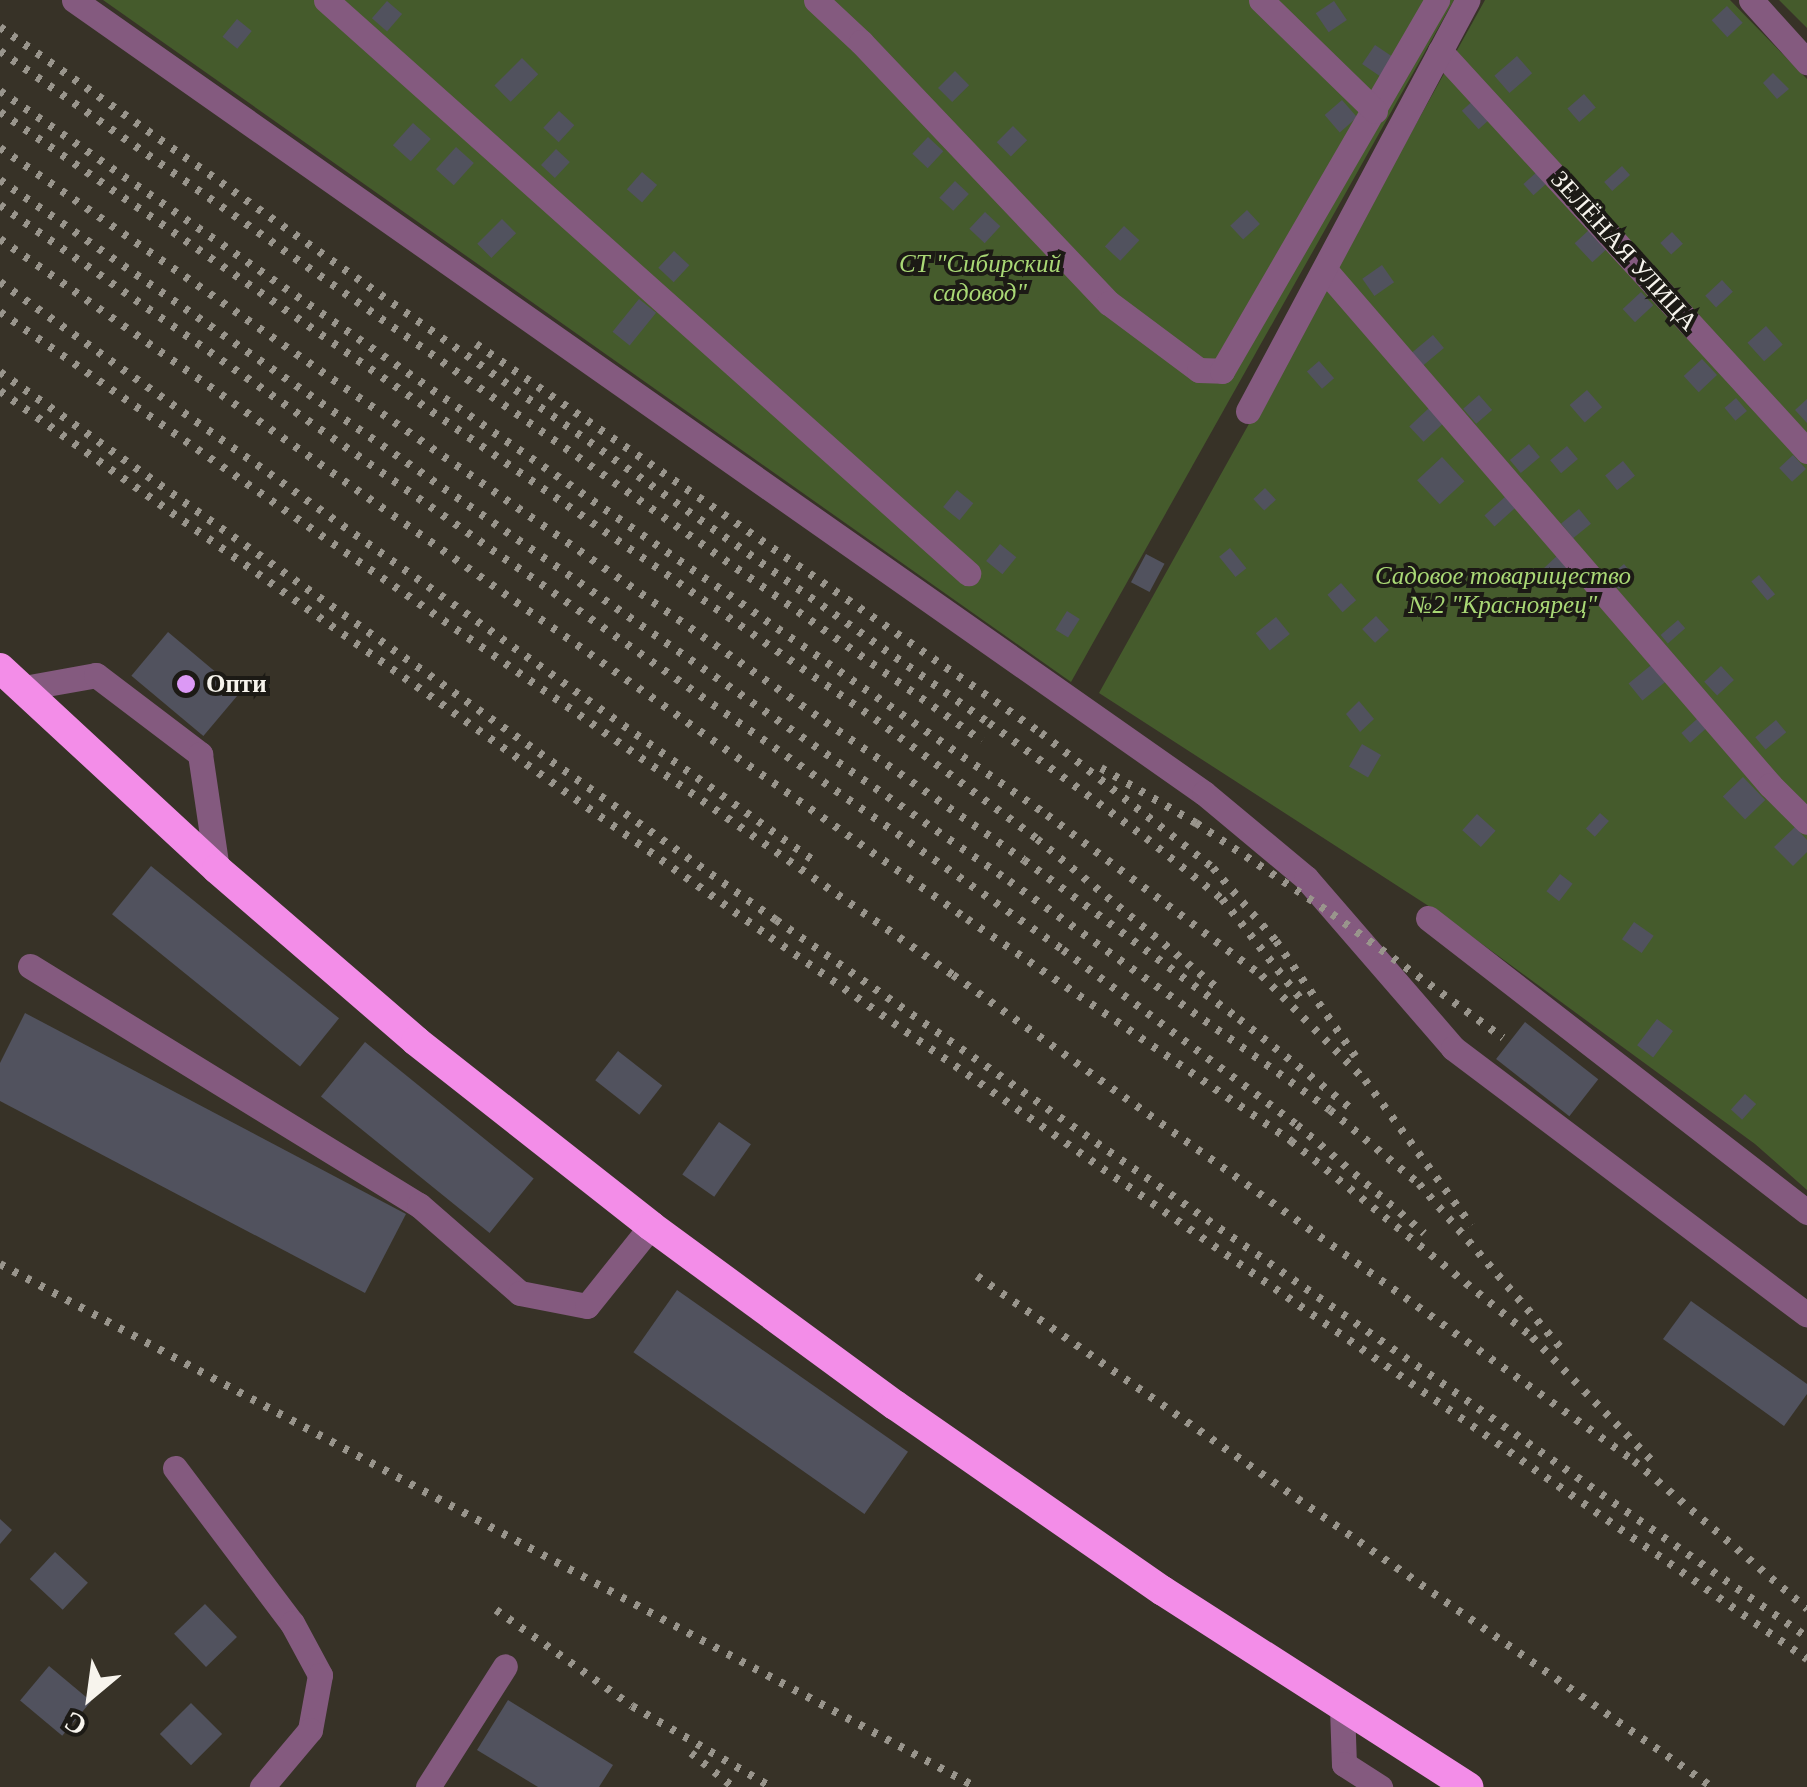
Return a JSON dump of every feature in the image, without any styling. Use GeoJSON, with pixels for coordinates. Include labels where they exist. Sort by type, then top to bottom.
{"type":"FeatureCollection","features":[{"type":"Feature","properties":{"kind":"highway"},"geometry":{"type":"LineString","coordinates":[[0,668],[217,869],[416,1041],[650,1226],[895,1406],[1163,1591],[1468,1787]]}},
{"type":"Feature","properties":{"kind":"street"},"geometry":{"type":"LineString","coordinates":[[74,0],[1204,793],[1306,878],[1453,1048],[1807,1315]]}},
{"type":"Feature","properties":{"kind":"street"},"geometry":{"type":"LineString","coordinates":[[326,0],[968,573]]}},
{"type":"Feature","properties":{"kind":"street"},"geometry":{"type":"LineString","coordinates":[[816,0],[861,42],[1109,303],[1199,370],[1222,371],[1437,0]]}},
{"type":"Feature","properties":{"kind":"street"},"geometry":{"type":"LineString","coordinates":[[1261,0],[1375,111]]}},
{"type":"Feature","properties":{"kind":"street"},"geometry":{"type":"LineString","coordinates":[[1248,411],[1467,0]]}},
{"type":"Feature","properties":{"kind":"street"},"geometry":{"type":"LineString","coordinates":[[1751,0],[1807,62]]}},
{"type":"Feature","properties":{"kind":"street","name":"ЗЕЛЁНАЯ УЛИЦА"},"geometry":{"type":"LineString","coordinates":[[1440,51],[1807,451]]}},
{"type":"Feature","properties":{"kind":"street"},"geometry":{"type":"LineString","coordinates":[[1325,270],[1770,785],[1807,822]]}},
{"type":"Feature","properties":{"kind":"street"},"geometry":{"type":"LineString","coordinates":[[24,688],[96,675],[200,754],[217,869]]}},
{"type":"Feature","properties":{"kind":"street"},"geometry":{"type":"LineString","coordinates":[[1428,918],[1807,1212]]}},
{"type":"Feature","properties":{"kind":"street"},"geometry":{"type":"LineString","coordinates":[[30,966],[419,1205],[520,1293],[588,1306],[650,1226]]}},
{"type":"Feature","properties":{"kind":"street"},"geometry":{"type":"LineString","coordinates":[[175,1468],[292,1623],[320,1674],[310,1730],[262,1787]]}},
{"type":"Feature","properties":{"kind":"street"},"geometry":{"type":"LineString","coordinates":[[428,1787],[505,1666]]}},
{"type":"Feature","properties":{"kind":"street"},"geometry":{"type":"LineString","coordinates":[[1342,1708],[1344,1764],[1380,1787]]}},
{"type":"Feature","properties":{"kind":"green space","name":"СТ \"Сибирский садовод\""},"geometry":{"type":"Polygon","coordinates":[[[103,0],[1454,0],[1071,682],[103,0]]]}},
{"type":"Feature","properties":{"kind":"green space","name":"Садовое товарищество №2 \"Красноярец\""},"geometry":{"type":"Polygon","coordinates":[[[1485,0],[1730,0],[1807,79],[1807,1190],[1755,1144],[1441,914],[1099,693],[1485,0]]]}},
{"type":"Feature","properties":{"kind":"green space"},"geometry":{"type":"Polygon","coordinates":[[[1779,0],[1807,0],[1807,28],[1779,0]]]}},
{"type":"Feature","properties":{"kind":"building"},"geometry":{"type":"Polygon","coordinates":[[[387,1],[402,14],[387,31],[372,18],[387,1]]]}},
{"type":"Feature","properties":{"kind":"building"},"geometry":{"type":"Polygon","coordinates":[[[1334,1],[1347,20],[1329,32],[1316,13],[1334,1]]]}},
{"type":"Feature","properties":{"kind":"building"},"geometry":{"type":"Polygon","coordinates":[[[1727,6],[1743,23],[1727,37],[1712,20],[1727,6]]]}},
{"type":"Feature","properties":{"kind":"building"},"geometry":{"type":"Polygon","coordinates":[[[237,19],[252,31],[237,49],[223,37],[237,19]]]}},
{"type":"Feature","properties":{"kind":"building"},"geometry":{"type":"Polygon","coordinates":[[[1375,45],[1394,58],[1381,77],[1362,64],[1375,45]]]}},
{"type":"Feature","properties":{"kind":"building"},"geometry":{"type":"Polygon","coordinates":[[[1517,56],[1532,73],[1509,93],[1494,76],[1517,56]]]}},
{"type":"Feature","properties":{"kind":"building"},"geometry":{"type":"Polygon","coordinates":[[[522,58],[538,74],[511,102],[494,86],[522,58]]]}},
{"type":"Feature","properties":{"kind":"building"},"geometry":{"type":"Polygon","coordinates":[[[955,71],[969,85],[952,102],[938,88],[955,71]]]}},
{"type":"Feature","properties":{"kind":"building"},"geometry":{"type":"Polygon","coordinates":[[[1773,73],[1789,89],[1777,99],[1763,83],[1773,73]]]}},
{"type":"Feature","properties":{"kind":"building"},"geometry":{"type":"Polygon","coordinates":[[[1584,94],[1596,108],[1579,122],[1567,108],[1584,94]]]}},
{"type":"Feature","properties":{"kind":"building"},"geometry":{"type":"Polygon","coordinates":[[[1476,98],[1493,117],[1479,129],[1462,111],[1476,98]]]}},
{"type":"Feature","properties":{"kind":"building"},"geometry":{"type":"Polygon","coordinates":[[[1342,100],[1357,117],[1340,132],[1325,115],[1342,100]]]}},
{"type":"Feature","properties":{"kind":"building"},"geometry":{"type":"Polygon","coordinates":[[[559,111],[574,125],[559,142],[543,128],[559,111]]]}},
{"type":"Feature","properties":{"kind":"building"},"geometry":{"type":"Polygon","coordinates":[[[413,123],[431,139],[411,161],[393,145],[413,123]]]}},
{"type":"Feature","properties":{"kind":"building"},"geometry":{"type":"Polygon","coordinates":[[[1013,126],[1027,140],[1011,156],[997,142],[1013,126]]]}},
{"type":"Feature","properties":{"kind":"building"},"geometry":{"type":"Polygon","coordinates":[[[928,137],[943,151],[928,168],[912,154],[928,137]]]}},
{"type":"Feature","properties":{"kind":"building"},"geometry":{"type":"Polygon","coordinates":[[[456,147],[474,163],[454,185],[436,169],[456,147]]]}},
{"type":"Feature","properties":{"kind":"building"},"geometry":{"type":"Polygon","coordinates":[[[556,149],[570,162],[555,178],[541,165],[556,149]]]}},
{"type":"Feature","properties":{"kind":"building"},"geometry":{"type":"Polygon","coordinates":[[[1622,166],[1630,175],[1612,191],[1604,182],[1622,166]]]}},
{"type":"Feature","properties":{"kind":"building"},"geometry":{"type":"Polygon","coordinates":[[[1539,170],[1549,181],[1533,195],[1523,184],[1539,170]]]}},
{"type":"Feature","properties":{"kind":"building"},"geometry":{"type":"Polygon","coordinates":[[[642,172],[657,185],[642,202],[627,189],[642,172]]]}},
{"type":"Feature","properties":{"kind":"building"},"geometry":{"type":"Polygon","coordinates":[[[955,181],[969,194],[953,211],[939,198],[955,181]]]}},
{"type":"Feature","properties":{"kind":"building"},"geometry":{"type":"Polygon","coordinates":[[[1247,210],[1260,224],[1243,240],[1230,226],[1247,210]]]}},
{"type":"Feature","properties":{"kind":"building"},"geometry":{"type":"Polygon","coordinates":[[[985,212],[1000,226],[985,243],[969,229],[985,212]]]}},
{"type":"Feature","properties":{"kind":"building"},"geometry":{"type":"Polygon","coordinates":[[[502,219],[516,233],[491,258],[477,244],[502,219]]]}},
{"type":"Feature","properties":{"kind":"building"},"geometry":{"type":"Polygon","coordinates":[[[1124,226],[1139,240],[1120,261],[1105,246],[1124,226]]]}},
{"type":"Feature","properties":{"kind":"building"},"geometry":{"type":"Polygon","coordinates":[[[1590,229],[1608,248],[1592,262],[1575,243],[1590,229]]]}},
{"type":"Feature","properties":{"kind":"building"},"geometry":{"type":"Polygon","coordinates":[[[1672,232],[1683,244],[1671,255],[1660,243],[1672,232]]]}},
{"type":"Feature","properties":{"kind":"building"},"geometry":{"type":"Polygon","coordinates":[[[674,251],[689,265],[674,282],[658,268],[674,251]]]}},
{"type":"Feature","properties":{"kind":"building"},"geometry":{"type":"Polygon","coordinates":[[[1382,265],[1394,282],[1374,296],[1362,279],[1382,265]]]}},
{"type":"Feature","properties":{"kind":"building"},"geometry":{"type":"Polygon","coordinates":[[[1722,280],[1733,292],[1716,307],[1705,296],[1722,280]]]}},
{"type":"Feature","properties":{"kind":"building"},"geometry":{"type":"Polygon","coordinates":[[[1641,292],[1653,305],[1635,322],[1623,309],[1641,292]]]}},
{"type":"Feature","properties":{"kind":"building"},"geometry":{"type":"Polygon","coordinates":[[[639,299],[656,313],[630,345],[613,332],[639,299]]]}},
{"type":"Feature","properties":{"kind":"building"},"geometry":{"type":"Polygon","coordinates":[[[1766,326],[1783,345],[1764,361],[1747,343],[1766,326]]]}},
{"type":"Feature","properties":{"kind":"building"},"geometry":{"type":"Polygon","coordinates":[[[1433,335],[1444,348],[1422,366],[1412,353],[1433,335]]]}},
{"type":"Feature","properties":{"kind":"building"},"geometry":{"type":"Polygon","coordinates":[[[1702,359],[1717,375],[1699,392],[1684,376],[1702,359]]]}},
{"type":"Feature","properties":{"kind":"building"},"geometry":{"type":"Polygon","coordinates":[[[1319,361],[1334,378],[1322,389],[1307,371],[1319,361]]]}},
{"type":"Feature","properties":{"kind":"building"},"geometry":{"type":"Polygon","coordinates":[[[1587,390],[1602,407],[1585,422],[1570,405],[1587,390]]]}},
{"type":"Feature","properties":{"kind":"building"},"geometry":{"type":"Polygon","coordinates":[[[1479,395],[1492,410],[1476,424],[1463,409],[1479,395]]]}},
{"type":"Feature","properties":{"kind":"building"},"geometry":{"type":"Polygon","coordinates":[[[1736,398],[1747,411],[1735,421],[1725,408],[1736,398]]]}},
{"type":"Feature","properties":{"kind":"building"},"geometry":{"type":"Polygon","coordinates":[[[1807,399],[1807,423],[1795,410],[1807,399]]]}},
{"type":"Feature","properties":{"kind":"building"},"geometry":{"type":"Polygon","coordinates":[[[1429,408],[1443,423],[1424,442],[1409,426],[1429,408]]]}},
{"type":"Feature","properties":{"kind":"building"},"geometry":{"type":"Polygon","coordinates":[[[1529,444],[1540,457],[1521,473],[1510,460],[1529,444]]]}},
{"type":"Feature","properties":{"kind":"building"},"geometry":{"type":"Polygon","coordinates":[[[1567,446],[1578,459],[1561,473],[1550,460],[1567,446]]]}},
{"type":"Feature","properties":{"kind":"building"},"geometry":{"type":"Polygon","coordinates":[[[1793,455],[1806,469],[1792,482],[1779,468],[1793,455]]]}},
{"type":"Feature","properties":{"kind":"building"},"geometry":{"type":"Polygon","coordinates":[[[1442,457],[1465,481],[1440,504],[1417,480],[1442,457]]]}},
{"type":"Feature","properties":{"kind":"building"},"geometry":{"type":"Polygon","coordinates":[[[1623,461],[1635,476],[1617,490],[1605,475],[1623,461]]]}},
{"type":"Feature","properties":{"kind":"building"},"geometry":{"type":"Polygon","coordinates":[[[1265,488],[1276,500],[1264,511],[1253,499],[1265,488]]]}},
{"type":"Feature","properties":{"kind":"building"},"geometry":{"type":"Polygon","coordinates":[[[957,490],[973,503],[959,520],[943,507],[957,490]]]}},
{"type":"Feature","properties":{"kind":"building"},"geometry":{"type":"Polygon","coordinates":[[[1506,496],[1516,507],[1494,527],[1484,515],[1506,496]]]}},
{"type":"Feature","properties":{"kind":"building"},"geometry":{"type":"Polygon","coordinates":[[[1579,509],[1591,524],[1573,538],[1561,523],[1579,509]]]}},
{"type":"Feature","properties":{"kind":"building"},"geometry":{"type":"Polygon","coordinates":[[[1000,544],[1016,557],[1002,574],[986,561],[1000,544]]]}},
{"type":"Feature","properties":{"kind":"building"},"geometry":{"type":"Polygon","coordinates":[[[1230,548],[1246,568],[1235,577],[1219,557],[1230,548]]]}},
{"type":"Feature","properties":{"kind":"building"},"geometry":{"type":"Polygon","coordinates":[[[1146,554],[1165,564],[1150,592],[1131,582],[1146,554]]]}},
{"type":"Feature","properties":{"kind":"building"},"geometry":{"type":"Polygon","coordinates":[[[1559,554],[1570,566],[1553,581],[1542,570],[1559,554]]]}},
{"type":"Feature","properties":{"kind":"building"},"geometry":{"type":"Polygon","coordinates":[[[1624,564],[1634,576],[1619,589],[1609,577],[1624,564]]]}},
{"type":"Feature","properties":{"kind":"building"},"geometry":{"type":"Polygon","coordinates":[[[1759,575],[1775,594],[1767,601],[1751,581],[1759,575]]]}},
{"type":"Feature","properties":{"kind":"building"},"geometry":{"type":"Polygon","coordinates":[[[1341,583],[1356,600],[1343,612],[1327,595],[1341,583]]]}},
{"type":"Feature","properties":{"kind":"building"},"geometry":{"type":"Polygon","coordinates":[[[1067,611],[1080,619],[1068,638],[1055,630],[1067,611]]]}},
{"type":"Feature","properties":{"kind":"building"},"geometry":{"type":"Polygon","coordinates":[[[1376,616],[1389,630],[1375,643],[1362,629],[1376,616]]]}},
{"type":"Feature","properties":{"kind":"building"},"geometry":{"type":"Polygon","coordinates":[[[1276,617],[1290,634],[1270,650],[1256,633],[1276,617]]]}},
{"type":"Feature","properties":{"kind":"building"},"geometry":{"type":"Polygon","coordinates":[[[1678,620],[1685,628],[1668,643],[1661,635],[1678,620]]]}},
{"type":"Feature","properties":{"kind":"building","name":"Опти"},"geometry":{"type":"Polygon","coordinates":[[[168,632],[240,692],[203,736],[131,676],[168,632]]]}},
{"type":"Feature","properties":{"kind":"building"},"geometry":{"type":"Polygon","coordinates":[[[1655,662],[1669,679],[1642,700],[1629,683],[1655,662]]]}},
{"type":"Feature","properties":{"kind":"building"},"geometry":{"type":"Polygon","coordinates":[[[1721,666],[1734,680],[1717,696],[1704,682],[1721,666]]]}},
{"type":"Feature","properties":{"kind":"building"},"geometry":{"type":"Polygon","coordinates":[[[1359,701],[1374,719],[1360,732],[1346,714],[1359,701]]]}},
{"type":"Feature","properties":{"kind":"building"},"geometry":{"type":"Polygon","coordinates":[[[1697,719],[1706,729],[1690,743],[1681,733],[1697,719]]]}},
{"type":"Feature","properties":{"kind":"building"},"geometry":{"type":"Polygon","coordinates":[[[1776,720],[1786,732],[1766,750],[1755,737],[1776,720]]]}},
{"type":"Feature","properties":{"kind":"building"},"geometry":{"type":"Polygon","coordinates":[[[1362,744],[1381,755],[1368,778],[1349,767],[1362,744]]]}},
{"type":"Feature","properties":{"kind":"building"},"geometry":{"type":"Polygon","coordinates":[[[1743,777],[1765,800],[1745,819],[1723,796],[1743,777]]]}},
{"type":"Feature","properties":{"kind":"building"},"geometry":{"type":"Polygon","coordinates":[[[1600,813],[1609,821],[1595,837],[1586,829],[1600,813]]]}},
{"type":"Feature","properties":{"kind":"building"},"geometry":{"type":"Polygon","coordinates":[[[1477,814],[1496,831],[1481,847],[1462,830],[1477,814]]]}},
{"type":"Feature","properties":{"kind":"building"},"geometry":{"type":"Polygon","coordinates":[[[1795,827],[1807,840],[1807,852],[1793,866],[1774,847],[1795,827]]]}},
{"type":"Feature","properties":{"kind":"building"},"geometry":{"type":"Polygon","coordinates":[[[151,866],[339,1018],[300,1066],[112,914],[151,866]]]}},
{"type":"Feature","properties":{"kind":"building"},"geometry":{"type":"Polygon","coordinates":[[[1560,874],[1573,884],[1559,901],[1546,891],[1560,874]]]}},
{"type":"Feature","properties":{"kind":"building"},"geometry":{"type":"Polygon","coordinates":[[[1634,922],[1654,936],[1642,953],[1622,939],[1634,922]]]}},
{"type":"Feature","properties":{"kind":"building"},"geometry":{"type":"Polygon","coordinates":[[[25,1013],[406,1214],[365,1293],[0,1101],[0,1063],[25,1013]]]}},
{"type":"Feature","properties":{"kind":"building"},"geometry":{"type":"Polygon","coordinates":[[[1657,1019],[1673,1031],[1653,1057],[1637,1045],[1657,1019]]]}},
{"type":"Feature","properties":{"kind":"building"},"geometry":{"type":"Polygon","coordinates":[[[1525,1022],[1598,1079],[1569,1116],[1496,1059],[1525,1022]]]}},
{"type":"Feature","properties":{"kind":"building"},"geometry":{"type":"Polygon","coordinates":[[[365,1042],[534,1179],[490,1233],[321,1096],[365,1042]]]}},
{"type":"Feature","properties":{"kind":"building"},"geometry":{"type":"Polygon","coordinates":[[[618,1051],[662,1085],[639,1115],[595,1080],[618,1051]]]}},
{"type":"Feature","properties":{"kind":"building"},"geometry":{"type":"Polygon","coordinates":[[[1745,1094],[1756,1104],[1742,1120],[1731,1110],[1745,1094]]]}},
{"type":"Feature","properties":{"kind":"building"},"geometry":{"type":"Polygon","coordinates":[[[719,1122],[751,1144],[714,1197],[682,1174],[719,1122]]]}},
{"type":"Feature","properties":{"kind":"building"},"geometry":{"type":"Polygon","coordinates":[[[677,1290],[908,1452],[864,1514],[633,1352],[677,1290]]]}},
{"type":"Feature","properties":{"kind":"building"},"geometry":{"type":"Polygon","coordinates":[[[1691,1301],[1807,1384],[1807,1394],[1784,1426],[1663,1339],[1691,1301]]]}},
{"type":"Feature","properties":{"kind":"building"},"geometry":{"type":"Polygon","coordinates":[[[0,1519],[12,1530],[0,1544],[0,1519]]]}},
{"type":"Feature","properties":{"kind":"building"},"geometry":{"type":"Polygon","coordinates":[[[55,1552],[88,1583],[63,1610],[30,1579],[55,1552]]]}},
{"type":"Feature","properties":{"kind":"building"},"geometry":{"type":"Polygon","coordinates":[[[205,1604],[237,1637],[206,1667],[174,1634],[205,1604]]]}},
{"type":"Feature","properties":{"kind":"building"},"geometry":{"type":"Polygon","coordinates":[[[49,1666],[91,1701],[62,1736],[20,1700],[49,1666]]]}},
{"type":"Feature","properties":{"kind":"building"},"geometry":{"type":"Polygon","coordinates":[[[508,1700],[613,1765],[599,1787],[538,1787],[477,1750],[508,1700]]]}},
{"type":"Feature","properties":{"kind":"building"},"geometry":{"type":"Polygon","coordinates":[[[191,1703],[222,1734],[191,1765],[160,1734],[191,1703]]]}},
{"type":"Feature","properties":{"kind":"railway"},"geometry":{"type":"LineString","coordinates":[[0,27],[989,723],[1146,838],[1222,899],[1300,998]]}},
{"type":"Feature","properties":{"kind":"railway"},"geometry":{"type":"LineString","coordinates":[[0,51],[982,741]]}},
{"type":"Feature","properties":{"kind":"railway"},"geometry":{"type":"LineString","coordinates":[[0,91],[1047,815],[1261,975],[1365,1080],[1471,1225]]}},
{"type":"Feature","properties":{"kind":"railway"},"geometry":{"type":"LineString","coordinates":[[0,112],[875,719],[1037,839],[1216,987]]}},
{"type":"Feature","properties":{"kind":"railway"},"geometry":{"type":"LineString","coordinates":[[0,148],[1024,860],[1239,1019],[1349,1107]]}},
{"type":"Feature","properties":{"kind":"railway"},"geometry":{"type":"LineString","coordinates":[[0,180],[1009,881],[1330,1110],[1419,1184],[1560,1347]]}},
{"type":"Feature","properties":{"kind":"railway"},"geometry":{"type":"LineString","coordinates":[[0,205],[1063,950],[1297,1125],[1424,1233]]}},
{"type":"Feature","properties":{"kind":"railway"},"geometry":{"type":"LineString","coordinates":[[0,239],[967,919],[1291,1141],[1532,1337],[1653,1462]]}},
{"type":"Feature","properties":{"kind":"railway"},"geometry":{"type":"LineString","coordinates":[[0,282],[817,863]]}},
{"type":"Feature","properties":{"kind":"railway"},"geometry":{"type":"LineString","coordinates":[[0,312],[953,975],[1634,1461],[1807,1609]]}},
{"type":"Feature","properties":{"kind":"railway"},"geometry":{"type":"LineString","coordinates":[[476,344],[1041,733],[1213,868],[1276,941],[1355,1056]]}},
{"type":"Feature","properties":{"kind":"railway"},"geometry":{"type":"LineString","coordinates":[[0,372],[776,920],[1807,1637]]}},
{"type":"Feature","properties":{"kind":"railway"},"geometry":{"type":"LineString","coordinates":[[0,391],[770,937],[1807,1659]]}},
{"type":"Feature","properties":{"kind":"railway"},"geometry":{"type":"LineString","coordinates":[[1101,768],[1196,823],[1332,914],[1503,1038]]}},
{"type":"Feature","properties":{"kind":"railway"},"geometry":{"type":"LineString","coordinates":[[0,1264],[976,1787]]}},
{"type":"Feature","properties":{"kind":"railway"},"geometry":{"type":"LineString","coordinates":[[977,1276],[1712,1787]]}},
{"type":"Feature","properties":{"kind":"railway"},"geometry":{"type":"LineString","coordinates":[[496,1610],[632,1706],[771,1787]]}},
{"type":"Feature","properties":{"kind":"railway"},"geometry":{"type":"LineString","coordinates":[[691,1753],[733,1787]]}},
{"type":"Feature","properties":{"kind":"place","name":"Опти"},"geometry":{"type":"Point","coordinates":[186,684]}}]}
